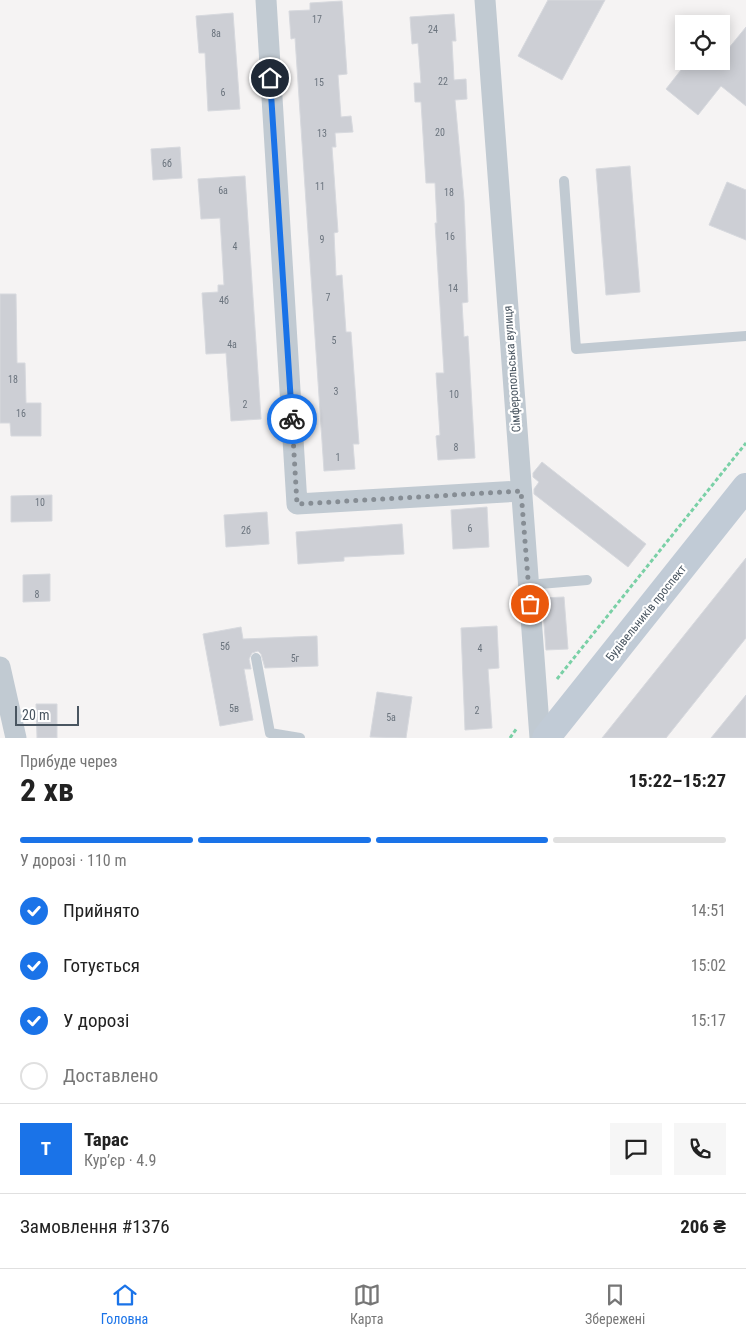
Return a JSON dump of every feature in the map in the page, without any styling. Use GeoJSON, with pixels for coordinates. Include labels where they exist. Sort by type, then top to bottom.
{"type":"FeatureCollection","features":[{"type":"Feature","properties":{"kind":"street"},"geometry":{"type":"LineString","coordinates":[[266,0],[297,504],[521,491]]}},
{"type":"Feature","properties":{"kind":"street","name":"Сімферопольська вулиця"},"geometry":{"type":"LineString","coordinates":[[485,0],[540,738]]}},
{"type":"Feature","properties":{"kind":"street","name":"Будівельників проспект"},"geometry":{"type":"LineString","coordinates":[[546,738],[746,487]]}},
{"type":"Feature","properties":{"kind":"street"},"geometry":{"type":"LineString","coordinates":[[0,667],[16,738]]}},
{"type":"Feature","properties":{"kind":"lane"},"geometry":{"type":"LineString","coordinates":[[564,181],[576,349],[746,336]]}},
{"type":"Feature","properties":{"kind":"lane"},"geometry":{"type":"LineString","coordinates":[[528,585],[588,580]]}},
{"type":"Feature","properties":{"kind":"lane"},"geometry":{"type":"LineString","coordinates":[[256,658],[270,733],[300,738]]}},
{"type":"Feature","properties":{"kind":"path"},"geometry":{"type":"LineString","coordinates":[[510,738],[746,443]]}},
{"type":"Feature","properties":{"kind":"building"},"geometry":{"type":"Polygon","coordinates":[[[548,0],[605,0],[562,80],[518,56],[548,0]]]}},
{"type":"Feature","properties":{"kind":"building"},"geometry":{"type":"Polygon","coordinates":[[[342,1],[347,74],[338,75],[341,117],[351,116],[353,132],[335,133],[336,147],[332,147],[338,232],[334,233],[336,276],[342,275],[346,332],[351,332],[359,444],[353,444],[355,469],[324,471],[295,38],[291,39],[289,11],[310,10],[310,3],[342,1]]]}},
{"type":"Feature","properties":{"kind":"building"},"geometry":{"type":"Polygon","coordinates":[[[233,13],[240,109],[208,111],[205,53],[199,53],[196,16],[233,13]]]}},
{"type":"Feature","properties":{"kind":"building"},"geometry":{"type":"Polygon","coordinates":[[[454,14],[456,41],[452,41],[454,80],[466,79],[467,99],[455,100],[464,200],[468,302],[462,303],[464,337],[468,336],[475,458],[438,460],[436,436],[440,435],[436,373],[444,373],[435,223],[437,223],[435,183],[426,183],[421,102],[415,102],[414,83],[421,83],[418,43],[412,44],[410,17],[454,14]]]}},
{"type":"Feature","properties":{"kind":"building"},"geometry":{"type":"Polygon","coordinates":[[[746,27],[746,106],[721,86],[698,115],[666,89],[681,70],[730,70],[730,47],[746,27]]]}},
{"type":"Feature","properties":{"kind":"building"},"geometry":{"type":"Polygon","coordinates":[[[180,147],[182,178],[153,180],[151,149],[180,147]]]}},
{"type":"Feature","properties":{"kind":"building"},"geometry":{"type":"Polygon","coordinates":[[[630,166],[640,292],[606,295],[596,169],[630,166]]]}},
{"type":"Feature","properties":{"kind":"building"},"geometry":{"type":"Polygon","coordinates":[[[245,176],[261,419],[231,421],[226,353],[206,354],[202,293],[218,292],[218,285],[224,285],[220,218],[201,219],[198,179],[245,176]]]}},
{"type":"Feature","properties":{"kind":"building"},"geometry":{"type":"Polygon","coordinates":[[[727,182],[746,190],[746,240],[709,225],[727,182]]]}},
{"type":"Feature","properties":{"kind":"building"},"geometry":{"type":"Polygon","coordinates":[[[0,294],[16,294],[17,363],[25,363],[26,403],[41,403],[41,436],[11,436],[10,423],[0,423],[0,294]]]}},
{"type":"Feature","properties":{"kind":"building"},"geometry":{"type":"Polygon","coordinates":[[[542,462],[646,544],[628,567],[534,494],[534,489],[539,482],[533,477],[533,473],[542,462]]]}},
{"type":"Feature","properties":{"kind":"building"},"geometry":{"type":"Polygon","coordinates":[[[52,495],[52,521],[11,522],[11,496],[52,495]]]}},
{"type":"Feature","properties":{"kind":"building"},"geometry":{"type":"Polygon","coordinates":[[[487,507],[489,547],[453,549],[451,510],[487,507]]]}},
{"type":"Feature","properties":{"kind":"building"},"geometry":{"type":"Polygon","coordinates":[[[267,512],[269,544],[226,547],[224,515],[267,512]]]}},
{"type":"Feature","properties":{"kind":"building"},"geometry":{"type":"Polygon","coordinates":[[[402,524],[404,554],[344,557],[344,561],[298,564],[296,532],[402,524]]]}},
{"type":"Feature","properties":{"kind":"building"},"geometry":{"type":"Polygon","coordinates":[[[746,558],[746,638],[666,738],[602,738],[746,558]]]}},
{"type":"Feature","properties":{"kind":"building"},"geometry":{"type":"Polygon","coordinates":[[[50,574],[50,601],[23,602],[23,575],[50,574]]]}},
{"type":"Feature","properties":{"kind":"building"},"geometry":{"type":"Polygon","coordinates":[[[564,597],[568,649],[546,650],[542,598],[564,597]]]}},
{"type":"Feature","properties":{"kind":"building"},"geometry":{"type":"Polygon","coordinates":[[[497,626],[499,668],[488,669],[492,728],[465,730],[461,628],[497,626]]]}},
{"type":"Feature","properties":{"kind":"building"},"geometry":{"type":"Polygon","coordinates":[[[241,627],[243,639],[317,636],[318,666],[265,668],[261,654],[258,651],[252,653],[249,659],[251,669],[244,669],[253,720],[220,726],[203,634],[241,627]]]}},
{"type":"Feature","properties":{"kind":"building"},"geometry":{"type":"Polygon","coordinates":[[[377,692],[412,697],[406,738],[370,737],[377,692]]]}},
{"type":"Feature","properties":{"kind":"building"},"geometry":{"type":"Polygon","coordinates":[[[746,695],[746,738],[711,738],[746,695]]]}},
{"type":"Feature","properties":{"kind":"building"},"geometry":{"type":"Polygon","coordinates":[[[36,704],[57,704],[57,738],[37,738],[36,704]]]}},
{"type":"Feature","properties":{"kind":"way so far"},"geometry":{"type":"LineString","coordinates":[[292,419],[297,504],[521,491],[530,604]]}},
{"type":"Feature","properties":{"kind":"route"},"geometry":{"type":"LineString","coordinates":[[270,78],[292,419]]}}]}
